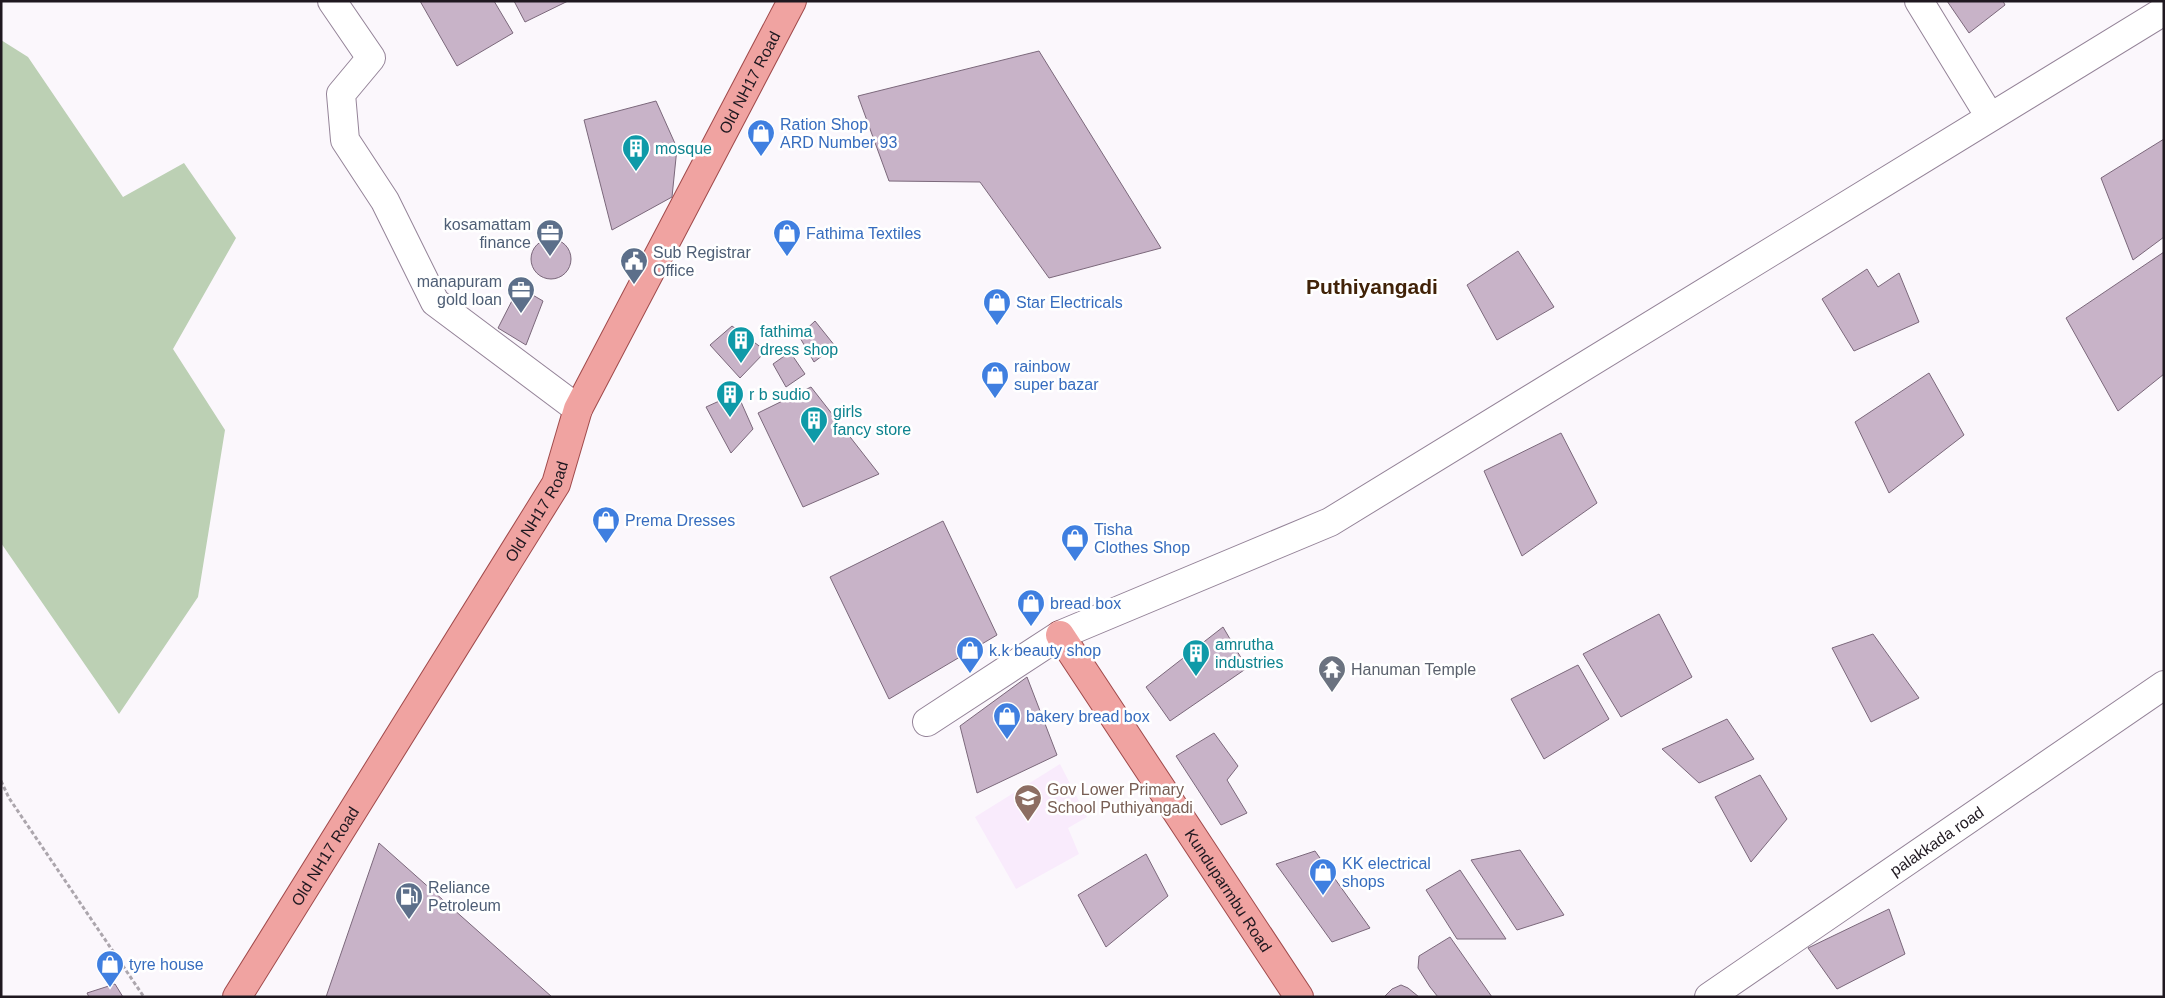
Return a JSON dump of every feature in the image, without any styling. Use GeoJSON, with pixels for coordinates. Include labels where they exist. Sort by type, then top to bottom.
{"type":"FeatureCollection","features":[{"type":"Feature","properties":{"kind":"main road","name":"Old NH17 Road"},"geometry":{"type":"LineString","coordinates":[[237,997],[556,484],[578,409],[792,1]]}},
{"type":"Feature","properties":{"kind":"main road","name":"Kunduparmbu Road"},"geometry":{"type":"LineString","coordinates":[[1060,635],[1299,997]]}},
{"type":"Feature","properties":{"kind":"street"},"geometry":{"type":"LineString","coordinates":[[332,1],[371,58],[341,94],[345,140],[385,201],[435,302],[578,409]]}},
{"type":"Feature","properties":{"kind":"street"},"geometry":{"type":"LineString","coordinates":[[1919,1],[1990,118]]}},
{"type":"Feature","properties":{"kind":"street"},"geometry":{"type":"LineString","coordinates":[[927,722],[1060,635],[1330,522],[2164,11]]}},
{"type":"Feature","properties":{"kind":"street","name":"palakkada road"},"geometry":{"type":"LineString","coordinates":[[1709,997],[2164,685]]}},
{"type":"Feature","properties":{"kind":"path"},"geometry":{"type":"LineString","coordinates":[[1,781],[9,798],[144,997]]}},
{"type":"Feature","properties":{"kind":"shaded area","name":"Gov Lower Primary School Puthiyangadi"},"geometry":{"type":"Polygon","coordinates":[[[1060,764],[1087,817],[1068,828],[1079,854],[1016,889],[975,817],[1060,764]]]}},
{"type":"Feature","properties":{"kind":"green space"},"geometry":{"type":"Polygon","coordinates":[[[1,40],[28,57],[123,197],[184,163],[236,238],[173,349],[225,430],[198,597],[119,714],[1,543],[1,40]]]}},
{"type":"Feature","properties":{"kind":"building"},"geometry":{"type":"Polygon","coordinates":[[[420,1],[494,1],[513,33],[457,66],[420,1]]]}},
{"type":"Feature","properties":{"kind":"building"},"geometry":{"type":"Polygon","coordinates":[[[514,1],[568,1],[525,22],[514,1]]]}},
{"type":"Feature","properties":{"kind":"building"},"geometry":{"type":"Polygon","coordinates":[[[1947,1],[2003,1],[2005,5],[1969,33],[1947,1]]]}},
{"type":"Feature","properties":{"kind":"building"},"geometry":{"type":"Polygon","coordinates":[[[1039,51],[1161,248],[1049,278],[980,182],[889,181],[858,96],[1039,51]]]}},
{"type":"Feature","properties":{"kind":"building","name":"mosque"},"geometry":{"type":"Polygon","coordinates":[[[656,101],[677,148],[672,197],[612,230],[584,120],[656,101]]]}},
{"type":"Feature","properties":{"kind":"building"},"geometry":{"type":"Polygon","coordinates":[[[2164,139],[2164,237],[2133,260],[2101,178],[2164,139]]]}},
{"type":"Feature","properties":{"kind":"building","name":"kosamattam finance"},"geometry":{"type":"Polygon","coordinates":[[[555,239],[562,242],[568,248],[571,259],[570,267],[562,276],[555,279],[547,279],[540,276],[532,267],[531,255],[534,248],[543,240],[555,239]]]}},
{"type":"Feature","properties":{"kind":"building"},"geometry":{"type":"Polygon","coordinates":[[[1518,251],[1554,307],[1497,340],[1467,285],[1518,251]]]}},
{"type":"Feature","properties":{"kind":"building"},"geometry":{"type":"Polygon","coordinates":[[[2164,252],[2164,374],[2118,411],[2066,318],[2164,252]]]}},
{"type":"Feature","properties":{"kind":"building"},"geometry":{"type":"Polygon","coordinates":[[[1867,269],[1878,287],[1899,273],[1919,322],[1854,351],[1822,299],[1867,269]]]}},
{"type":"Feature","properties":{"kind":"building","name":"manapuram gold loan"},"geometry":{"type":"Polygon","coordinates":[[[519,287],[543,301],[526,345],[498,328],[519,287]]]}},
{"type":"Feature","properties":{"kind":"building"},"geometry":{"type":"Polygon","coordinates":[[[815,321],[835,346],[814,362],[799,336],[815,321]]]}},
{"type":"Feature","properties":{"kind":"building","name":"fathima dress shop"},"geometry":{"type":"Polygon","coordinates":[[[732,326],[766,351],[740,378],[710,345],[732,326]]]}},
{"type":"Feature","properties":{"kind":"building"},"geometry":{"type":"Polygon","coordinates":[[[790,352],[805,374],[786,387],[773,364],[790,352]]]}},
{"type":"Feature","properties":{"kind":"building"},"geometry":{"type":"Polygon","coordinates":[[[1929,373],[1964,435],[1889,493],[1855,422],[1929,373]]]}},
{"type":"Feature","properties":{"kind":"building","name":"girls fancy store"},"geometry":{"type":"Polygon","coordinates":[[[811,387],[879,474],[803,507],[758,413],[811,387]]]}},
{"type":"Feature","properties":{"kind":"building","name":"r b sudio"},"geometry":{"type":"Polygon","coordinates":[[[737,393],[753,429],[731,453],[706,407],[737,393]]]}},
{"type":"Feature","properties":{"kind":"building"},"geometry":{"type":"Polygon","coordinates":[[[1561,433],[1597,503],[1522,556],[1484,471],[1561,433]]]}},
{"type":"Feature","properties":{"kind":"building"},"geometry":{"type":"Polygon","coordinates":[[[943,521],[997,635],[889,699],[830,577],[943,521]]]}},
{"type":"Feature","properties":{"kind":"building"},"geometry":{"type":"Polygon","coordinates":[[[1659,614],[1692,677],[1621,717],[1583,654],[1659,614]]]}},
{"type":"Feature","properties":{"kind":"building","name":"amrutha industries"},"geometry":{"type":"Polygon","coordinates":[[[1223,627],[1247,668],[1170,721],[1146,687],[1223,627]]]}},
{"type":"Feature","properties":{"kind":"building"},"geometry":{"type":"Polygon","coordinates":[[[1873,634],[1919,698],[1871,722],[1832,648],[1873,634]]]}},
{"type":"Feature","properties":{"kind":"building"},"geometry":{"type":"Polygon","coordinates":[[[1578,665],[1609,719],[1544,759],[1511,699],[1578,665]]]}},
{"type":"Feature","properties":{"kind":"building","name":"bakery bread box"},"geometry":{"type":"Polygon","coordinates":[[[1027,677],[1057,755],[977,793],[960,726],[1027,677]]]}},
{"type":"Feature","properties":{"kind":"building"},"geometry":{"type":"Polygon","coordinates":[[[1727,719],[1754,759],[1699,783],[1662,749],[1727,719]]]}},
{"type":"Feature","properties":{"kind":"building"},"geometry":{"type":"Polygon","coordinates":[[[1214,733],[1238,766],[1227,780],[1247,813],[1221,825],[1176,756],[1214,733]]]}},
{"type":"Feature","properties":{"kind":"building"},"geometry":{"type":"Polygon","coordinates":[[[1760,775],[1787,819],[1751,862],[1715,797],[1760,775]]]}},
{"type":"Feature","properties":{"kind":"building","name":"Reliance Petroleum"},"geometry":{"type":"Polygon","coordinates":[[[379,843],[552,997],[326,997],[379,843]]]}},
{"type":"Feature","properties":{"kind":"building"},"geometry":{"type":"Polygon","coordinates":[[[1520,850],[1564,915],[1517,930],[1471,860],[1520,850]]]}},
{"type":"Feature","properties":{"kind":"building","name":"KK electrical shops"},"geometry":{"type":"Polygon","coordinates":[[[1315,851],[1370,928],[1332,942],[1276,864],[1315,851]]]}},
{"type":"Feature","properties":{"kind":"building"},"geometry":{"type":"Polygon","coordinates":[[[1146,854],[1168,896],[1106,947],[1078,895],[1146,854]]]}},
{"type":"Feature","properties":{"kind":"building"},"geometry":{"type":"Polygon","coordinates":[[[1460,870],[1506,939],[1457,939],[1426,890],[1460,870]]]}},
{"type":"Feature","properties":{"kind":"building"},"geometry":{"type":"Polygon","coordinates":[[[1889,909],[1905,954],[1837,989],[1808,948],[1889,909]]]}},
{"type":"Feature","properties":{"kind":"building"},"geometry":{"type":"Polygon","coordinates":[[[1450,937],[1492,997],[1438,997],[1430,987],[1418,968],[1419,956],[1450,937]]]}},
{"type":"Feature","properties":{"kind":"building","name":"tyre house"},"geometry":{"type":"Polygon","coordinates":[[[115,984],[123,997],[89,997],[87,993],[115,984]]]}},
{"type":"Feature","properties":{"kind":"building"},"geometry":{"type":"Polygon","coordinates":[[[1401,985],[1419,997],[1384,997],[1392,989],[1401,985]]]}},
{"type":"Feature","properties":{"kind":"place","name":"Ration Shop ARD Number 93"},"geometry":{"type":"Point","coordinates":[761,157]}},
{"type":"Feature","properties":{"kind":"place","name":"mosque"},"geometry":{"type":"Point","coordinates":[636,172]}},
{"type":"Feature","properties":{"kind":"place","name":"kosamattam finance"},"geometry":{"type":"Point","coordinates":[550,257]}},
{"type":"Feature","properties":{"kind":"place","name":"Fathima Textiles"},"geometry":{"type":"Point","coordinates":[787,257]}},
{"type":"Feature","properties":{"kind":"place","name":"Sub Registrar Office"},"geometry":{"type":"Point","coordinates":[634,285]}},
{"type":"Feature","properties":{"kind":"place","name":"manapuram gold loan"},"geometry":{"type":"Point","coordinates":[521,314]}},
{"type":"Feature","properties":{"kind":"place","name":"Star Electricals"},"geometry":{"type":"Point","coordinates":[997,326]}},
{"type":"Feature","properties":{"kind":"place","name":"fathima dress shop"},"geometry":{"type":"Point","coordinates":[741,364]}},
{"type":"Feature","properties":{"kind":"place","name":"rainbow super bazar"},"geometry":{"type":"Point","coordinates":[995,399]}},
{"type":"Feature","properties":{"kind":"place","name":"r b sudio"},"geometry":{"type":"Point","coordinates":[730,418]}},
{"type":"Feature","properties":{"kind":"place","name":"girls fancy store"},"geometry":{"type":"Point","coordinates":[814,444]}},
{"type":"Feature","properties":{"kind":"place","name":"Prema Dresses"},"geometry":{"type":"Point","coordinates":[606,544]}},
{"type":"Feature","properties":{"kind":"place","name":"Tisha Clothes Shop"},"geometry":{"type":"Point","coordinates":[1075,562]}},
{"type":"Feature","properties":{"kind":"place","name":"bread box"},"geometry":{"type":"Point","coordinates":[1031,627]}},
{"type":"Feature","properties":{"kind":"place","name":"k.k beauty shop"},"geometry":{"type":"Point","coordinates":[970,674]}},
{"type":"Feature","properties":{"kind":"place","name":"amrutha industries"},"geometry":{"type":"Point","coordinates":[1196,677]}},
{"type":"Feature","properties":{"kind":"place","name":"Hanuman Temple"},"geometry":{"type":"Point","coordinates":[1332,693]}},
{"type":"Feature","properties":{"kind":"place","name":"bakery bread box"},"geometry":{"type":"Point","coordinates":[1007,740]}},
{"type":"Feature","properties":{"kind":"place","name":"Gov Lower Primary School Puthiyangadi"},"geometry":{"type":"Point","coordinates":[1028,822]}},
{"type":"Feature","properties":{"kind":"place","name":"KK electrical shops"},"geometry":{"type":"Point","coordinates":[1323,896]}},
{"type":"Feature","properties":{"kind":"place","name":"Reliance Petroleum"},"geometry":{"type":"Point","coordinates":[409,920]}},
{"type":"Feature","properties":{"kind":"place","name":"tyre house"},"geometry":{"type":"Point","coordinates":[110,988]}},
{"type":"Feature","properties":{"kind":"district","name":"Puthiyangadi"},"geometry":{"type":"Point","coordinates":[1372,287]}}]}
